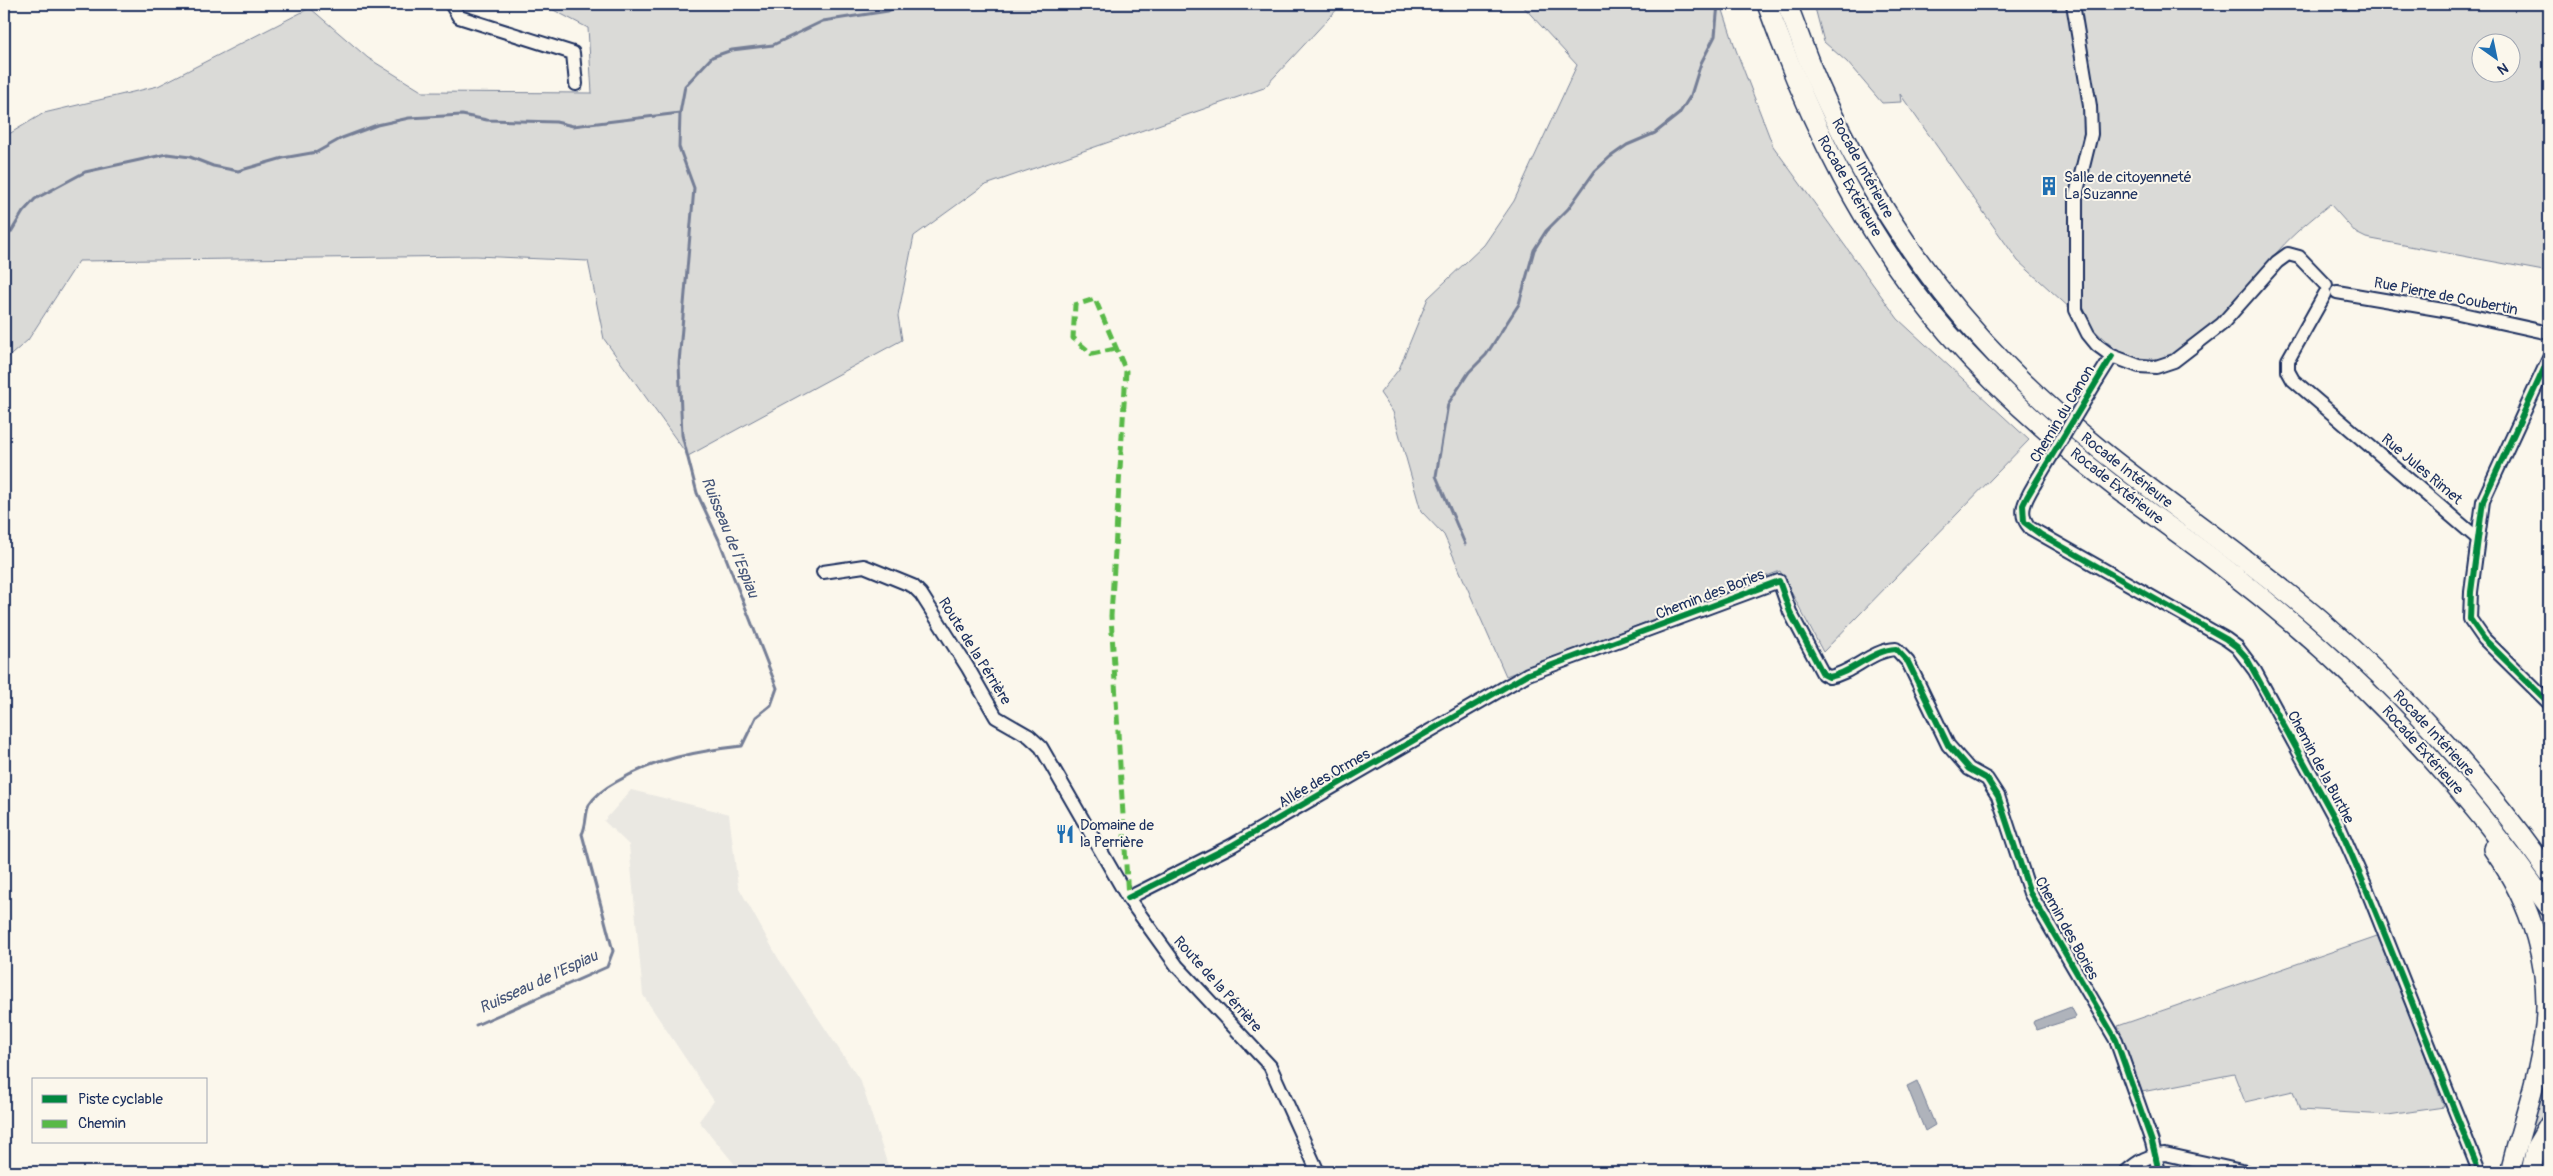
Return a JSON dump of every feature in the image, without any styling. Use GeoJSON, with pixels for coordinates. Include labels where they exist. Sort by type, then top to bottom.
{"type":"FeatureCollection","features":[{"type":"Feature","properties":{"kind":"highway","name":"Rocade Extérieure"},"geometry":{"type":"LineString","coordinates":[[1767,4],[1805,104],[1853,195],[1910,284],[1948,332],[2039,424],[2109,482],[2226,569],[2309,636],[2406,728],[2494,830],[2549,906]]}},
{"type":"Feature","properties":{"kind":"highway","name":"Rocade Intérieure"},"geometry":{"type":"LineString","coordinates":[[1787,4],[1816,80],[1877,198],[1921,265],[1960,314],[2007,366],[2077,432],[2247,561],[2320,620],[2367,663],[2469,770],[2510,819],[2549,873]]}},
{"type":"Feature","properties":{"kind":"highway"},"geometry":{"type":"LineString","coordinates":[[2406,728],[2500,859],[2527,907],[2536,935],[2544,979],[2544,1033],[2539,1063],[2511,1172]]}},
{"type":"Feature","properties":{"kind":"highway"},"geometry":{"type":"LineString","coordinates":[[2510,819],[2549,860]]}},
{"type":"Feature","properties":{"kind":"highway"},"geometry":{"type":"LineString","coordinates":[[2531,1172],[2536,1147],[2549,1125]]}},
{"type":"Feature","properties":{"kind":"street"},"geometry":{"type":"LineString","coordinates":[[451,4],[459,17],[573,53],[576,84]]}},
{"type":"Feature","properties":{"kind":"street"},"geometry":{"type":"LineString","coordinates":[[2073,4],[2090,106],[2091,134],[2076,195],[2076,310],[2096,345],[2125,362],[2156,367],[2174,361],[2222,324],[2277,262],[2288,254],[2299,257],[2329,290]]}},
{"type":"Feature","properties":{"kind":"street","name":"Rue Pierre de Coubertin"},"geometry":{"type":"LineString","coordinates":[[2329,290],[2549,333]]}},
{"type":"Feature","properties":{"kind":"street","name":"Rue Jules Rimet"},"geometry":{"type":"LineString","coordinates":[[2329,290],[2288,360],[2288,371],[2292,380],[2477,538]]}},
{"type":"Feature","properties":{"kind":"street","name":"Chemin du Canon"},"geometry":{"type":"LineString","coordinates":[[2034,485],[2112,356]]}},
{"type":"Feature","properties":{"kind":"street"},"geometry":{"type":"LineString","coordinates":[[2549,358],[2483,501],[2477,538],[2470,619],[2484,639],[2549,703]]}},
{"type":"Feature","properties":{"kind":"street","name":"Chemin de la Burthe"},"geometry":{"type":"LineString","coordinates":[[2034,485],[2023,505],[2023,517],[2030,528],[2226,640],[2237,647],[2255,671],[2338,824],[2366,887],[2478,1172]]}},
{"type":"Feature","properties":{"kind":"street","name":"Route de la Pérrière"},"geometry":{"type":"LineString","coordinates":[[824,572],[864,566],[913,586],[950,639],[996,718],[1029,736],[1041,747],[1128,898],[1177,966],[1270,1066],[1318,1172]]}},
{"type":"Feature","properties":{"kind":"street","name":"Chemin des Bories"},"geometry":{"type":"LineString","coordinates":[[1528,674],[1779,581],[1812,656],[1823,674],[1829,677],[1839,675],[1885,650],[1896,649],[1908,662],[1948,745],[1969,769],[1987,779],[1998,796],[2030,893],[2116,1040],[2152,1142],[2153,1155]]}},
{"type":"Feature","properties":{"kind":"street","name":"Allée des Ormes"},"geometry":{"type":"LineString","coordinates":[[1128,898],[1231,846],[1528,674]]}},
{"type":"Feature","properties":{"kind":"street"},"geometry":{"type":"LineString","coordinates":[[2126,1172],[2136,1163],[2153,1155],[2165,1154],[2246,1172]]}},
{"type":"Feature","properties":{"kind":"street"},"geometry":{"type":"LineString","coordinates":[[2153,1155],[2158,1172]]}},
{"type":"Feature","properties":{"kind":"shaded area"},"geometry":{"type":"Polygon","coordinates":[[[542,4],[1342,4],[1264,88],[983,186],[914,236],[898,316],[902,340],[688,456],[604,339],[588,261],[476,256],[79,261],[28,340],[4,361],[4,137],[44,113],[158,86],[310,8],[368,58],[423,92],[592,93],[588,28],[542,4]]]}},
{"type":"Feature","properties":{"kind":"shaded area"},"geometry":{"type":"Polygon","coordinates":[[[1521,4],[1721,4],[1736,50],[1773,146],[1898,319],[2029,440],[1823,652],[1780,571],[1506,676],[1444,535],[1421,511],[1393,412],[1380,393],[1399,369],[1428,298],[1484,245],[1514,201],[1577,65],[1521,4]]]}},
{"type":"Feature","properties":{"kind":"shaded area"},"geometry":{"type":"Polygon","coordinates":[[[1814,4],[2549,4],[2549,272],[2366,238],[2356,233],[2330,204],[2285,244],[2226,312],[2195,341],[2163,358],[2144,359],[2132,356],[2115,349],[2018,261],[1900,94],[1901,102],[1882,103],[1847,62],[1824,42],[1814,4]]]}},
{"type":"Feature","properties":{"kind":"shaded area"},"geometry":{"type":"Polygon","coordinates":[[[631,790],[729,814],[738,886],[778,958],[861,1082],[890,1172],[741,1172],[699,1121],[714,1101],[643,995],[629,845],[604,821],[631,790]]]}},
{"type":"Feature","properties":{"kind":"shaded area"},"geometry":{"type":"Polygon","coordinates":[[[2380,935],[2444,1107],[2388,1115],[2300,1110],[2293,1091],[2245,1102],[2234,1074],[2142,1092],[2118,1026],[2380,935]]]}},
{"type":"Feature","properties":{"kind":"shaded area"},"geometry":{"type":"Polygon","coordinates":[[[2549,1005],[2549,1114],[2537,1128],[2524,1172],[2519,1172],[2549,1005]]]}},
{"type":"Feature","properties":{"kind":"shaded area"},"geometry":{"type":"Polygon","coordinates":[[[2071,1007],[2076,1016],[2075,1018],[2037,1030],[2033,1023],[2034,1021],[2071,1007]]]}},
{"type":"Feature","properties":{"kind":"shaded area"},"geometry":{"type":"Polygon","coordinates":[[[1917,1081],[1935,1125],[1925,1131],[1907,1086],[1917,1081]]]}},
{"type":"Feature","properties":{"kind":"waterway","name":"Ruisseau de l'Espiau"},"geometry":{"type":"LineString","coordinates":[[476,1025],[607,967],[613,951],[582,834],[588,808],[594,798],[616,782],[646,767],[677,757],[709,750],[742,746],[756,717],[771,705],[777,688],[719,540],[697,493],[682,435],[679,363],[694,188],[679,147],[680,113],[685,86],[712,57],[732,50],[773,45],[823,21],[888,11],[902,4]]}},
{"type":"Feature","properties":{"kind":"waterway"},"geometry":{"type":"LineString","coordinates":[[1465,544],[1436,476],[1448,404],[1469,372],[1486,355],[1519,304],[1534,250],[1546,231],[1568,209],[1595,171],[1610,157],[1627,145],[1655,133],[1679,114],[1691,95],[1701,63],[1715,36],[1718,4]]}},
{"type":"Feature","properties":{"kind":"waterway"},"geometry":{"type":"LineString","coordinates":[[4,239],[11,232],[23,212],[35,199],[85,172],[167,154],[190,157],[213,166],[238,171],[283,158],[317,152],[342,138],[377,125],[409,118],[462,115],[487,120],[556,122],[573,126],[680,113]]}},
{"type":"Feature","properties":{"kind":"marked path"},"geometry":{"type":"LineString","coordinates":[[1115,349],[1092,354],[1073,338],[1075,305],[1095,299],[1126,371],[1111,616],[1128,898]]}},
{"type":"Feature","properties":{"kind":"cycle path"},"geometry":{"type":"LineString","coordinates":[[2112,356],[2027,497],[2023,505],[2024,522],[2040,534],[2226,639],[2246,657],[2338,824],[2357,866],[2478,1172]]}},
{"type":"Feature","properties":{"kind":"cycle path"},"geometry":{"type":"LineString","coordinates":[[2549,358],[2483,501],[2471,592],[2470,619],[2484,639],[2549,703]]}},
{"type":"Feature","properties":{"kind":"cycle path"},"geometry":{"type":"LineString","coordinates":[[1128,898],[1231,846],[1528,674],[1779,581],[1790,612],[1823,674],[1829,677],[1838,675],[1878,653],[1896,649],[1908,662],[1948,745],[1969,769],[1987,779],[1998,796],[2030,893],[2116,1040],[2152,1142],[2159,1172]]}},
{"type":"Feature","properties":{"kind":"place","name":"Salle de citoyenneté La Suzanne"},"geometry":{"type":"Point","coordinates":[2049,186]}},
{"type":"Feature","properties":{"kind":"place","name":"Domaine de la Perrière"},"geometry":{"type":"Point","coordinates":[1065,834]}}]}
